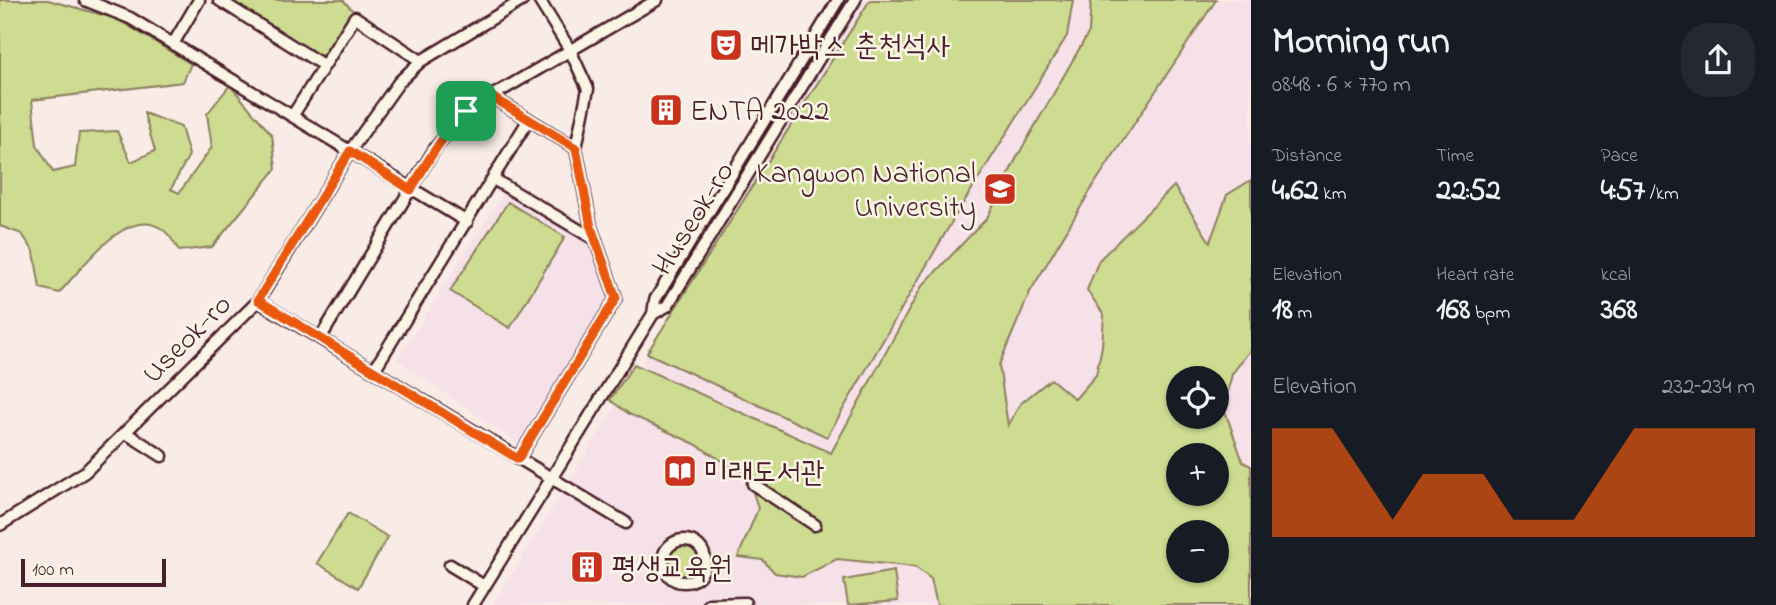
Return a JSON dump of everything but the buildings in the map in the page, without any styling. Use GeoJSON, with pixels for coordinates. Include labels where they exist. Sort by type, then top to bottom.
{"type":"FeatureCollection","features":[{"type":"Feature","properties":{"kind":"street"},"geometry":{"type":"LineString","coordinates":[[85,0],[130,18],[467,222]]}},
{"type":"Feature","properties":{"kind":"street"},"geometry":{"type":"LineString","coordinates":[[173,44],[199,0]]}},
{"type":"Feature","properties":{"kind":"street"},"geometry":{"type":"LineString","coordinates":[[219,0],[323,65]]}},
{"type":"Feature","properties":{"kind":"street","name":"Useok-ro"},"geometry":{"type":"LineString","coordinates":[[0,525],[85,471],[258,300],[350,151],[399,82],[421,61],[523,0]]}},
{"type":"Feature","properties":{"kind":"street"},"geometry":{"type":"LineString","coordinates":[[518,459],[616,298],[596,240],[576,148],[588,89],[570,50],[539,0]]}},
{"type":"Feature","properties":{"kind":"street"},"geometry":{"type":"LineString","coordinates":[[321,337],[436,147],[466,111],[657,0]]}},
{"type":"Feature","properties":{"kind":"street","name":"Huseok-ro"},"geometry":{"type":"LineString","coordinates":[[472,605],[653,314],[655,300],[838,0]]}},
{"type":"Feature","properties":{"kind":"street","name":"Huseok-ro"},"geometry":{"type":"LineString","coordinates":[[653,314],[667,306],[855,0]]}},
{"type":"Feature","properties":{"kind":"street"},"geometry":{"type":"LineString","coordinates":[[293,115],[355,17],[421,61]]}},
{"type":"Feature","properties":{"kind":"street"},"geometry":{"type":"LineString","coordinates":[[492,97],[576,148]]}},
{"type":"Feature","properties":{"kind":"street"},"geometry":{"type":"LineString","coordinates":[[374,370],[528,121]]}},
{"type":"Feature","properties":{"kind":"street"},"geometry":{"type":"LineString","coordinates":[[493,179],[596,240]]}},
{"type":"Feature","properties":{"kind":"street"},"geometry":{"type":"LineString","coordinates":[[258,300],[626,523]]}},
{"type":"Feature","properties":{"kind":"street"},"geometry":{"type":"LineString","coordinates":[[126,433],[162,456]]}},
{"type":"Feature","properties":{"kind":"street"},"geometry":{"type":"LineString","coordinates":[[753,484],[815,525]]}},
{"type":"Feature","properties":{"kind":"street"},"geometry":{"type":"LineString","coordinates":[[680,541],[694,543],[705,560],[701,574],[695,579],[681,582],[669,575],[663,560],[668,548],[680,541]]}},
{"type":"Feature","properties":{"kind":"street"},"geometry":{"type":"LineString","coordinates":[[450,565],[484,586]]}},
{"type":"Feature","properties":{"kind":"street"},"geometry":{"type":"LineString","coordinates":[[709,604],[745,603]]}},
{"type":"Feature","properties":{"kind":"shaded area","name":"Kangwon National University"},"geometry":{"type":"Polygon","coordinates":[[[865,0],[1251,0],[1251,605],[493,605],[865,0]]]}},
{"type":"Feature","properties":{"kind":"shaded area"},"geometry":{"type":"Polygon","coordinates":[[[503,194],[594,245],[613,297],[517,443],[397,360],[503,194]]]}},
{"type":"Feature","properties":{"kind":"green space"},"geometry":{"type":"Polygon","coordinates":[[[0,0],[48,0],[117,19],[191,64],[183,82],[32,100],[37,145],[53,172],[75,167],[79,133],[117,131],[131,162],[155,151],[144,113],[181,127],[189,155],[171,189],[179,193],[212,147],[207,114],[230,85],[272,135],[276,169],[212,247],[179,251],[162,229],[148,224],[134,225],[105,243],[59,293],[40,288],[34,252],[22,234],[0,226],[0,0]]]}},
{"type":"Feature","properties":{"kind":"green space"},"geometry":{"type":"Polygon","coordinates":[[[229,0],[343,0],[354,12],[326,54],[319,56],[229,0]]]}},
{"type":"Feature","properties":{"kind":"green space"},"geometry":{"type":"Polygon","coordinates":[[[870,0],[1073,0],[1067,36],[954,218],[827,437],[647,353],[870,0]]]}},
{"type":"Feature","properties":{"kind":"green space"},"geometry":{"type":"Polygon","coordinates":[[[1091,0],[1216,0],[1095,183],[1030,292],[999,365],[1008,426],[1020,404],[1051,379],[1075,399],[1096,375],[1102,346],[1104,315],[1087,290],[1099,260],[1174,186],[1210,242],[1227,195],[1251,180],[1251,349],[1232,374],[1229,387],[1229,366],[1166,366],[1166,429],[1229,429],[1229,422],[1243,462],[1251,466],[1251,605],[937,605],[931,579],[915,567],[837,559],[802,577],[775,573],[763,560],[738,557],[758,509],[749,478],[695,444],[629,414],[610,400],[634,364],[831,453],[922,286],[987,218],[1017,157],[1089,32],[1091,0]]]}},
{"type":"Feature","properties":{"kind":"green space"},"geometry":{"type":"Polygon","coordinates":[[[508,202],[565,237],[510,328],[450,291],[508,202]]]}},
{"type":"Feature","properties":{"kind":"green space"},"geometry":{"type":"Polygon","coordinates":[[[348,513],[388,537],[358,588],[317,563],[348,513]]]}},
{"type":"Feature","properties":{"kind":"green space"},"geometry":{"type":"Polygon","coordinates":[[[683,543],[695,548],[700,560],[695,572],[683,577],[671,572],[666,560],[671,548],[683,543]]]}},
{"type":"Feature","properties":{"kind":"green space"},"geometry":{"type":"Polygon","coordinates":[[[894,571],[898,601],[848,605],[844,580],[894,571]]]}},
{"type":"Feature","properties":{"kind":"place","name":"메가박스 춘천석사"},"geometry":{"type":"Point","coordinates":[726,45]}},
{"type":"Feature","properties":{"kind":"place","name":"ENTA 2022"},"geometry":{"type":"Point","coordinates":[666,110]}},
{"type":"Feature","properties":{"kind":"place","name":"Kangwon National University"},"geometry":{"type":"Point","coordinates":[1000,189]}},
{"type":"Feature","properties":{"kind":"place","name":"미래도서관"},"geometry":{"type":"Point","coordinates":[680,471]}},
{"type":"Feature","properties":{"kind":"place","name":"평생교육원"},"geometry":{"type":"Point","coordinates":[587,567]}},
{"type":"Feature","properties":{"kind":"route"},"geometry":{"type":"LineString","coordinates":[[492,97],[576,148],[591,227],[616,298],[518,459],[258,300],[350,151],[411,190],[436,147],[466,111],[492,97]]}}]}
